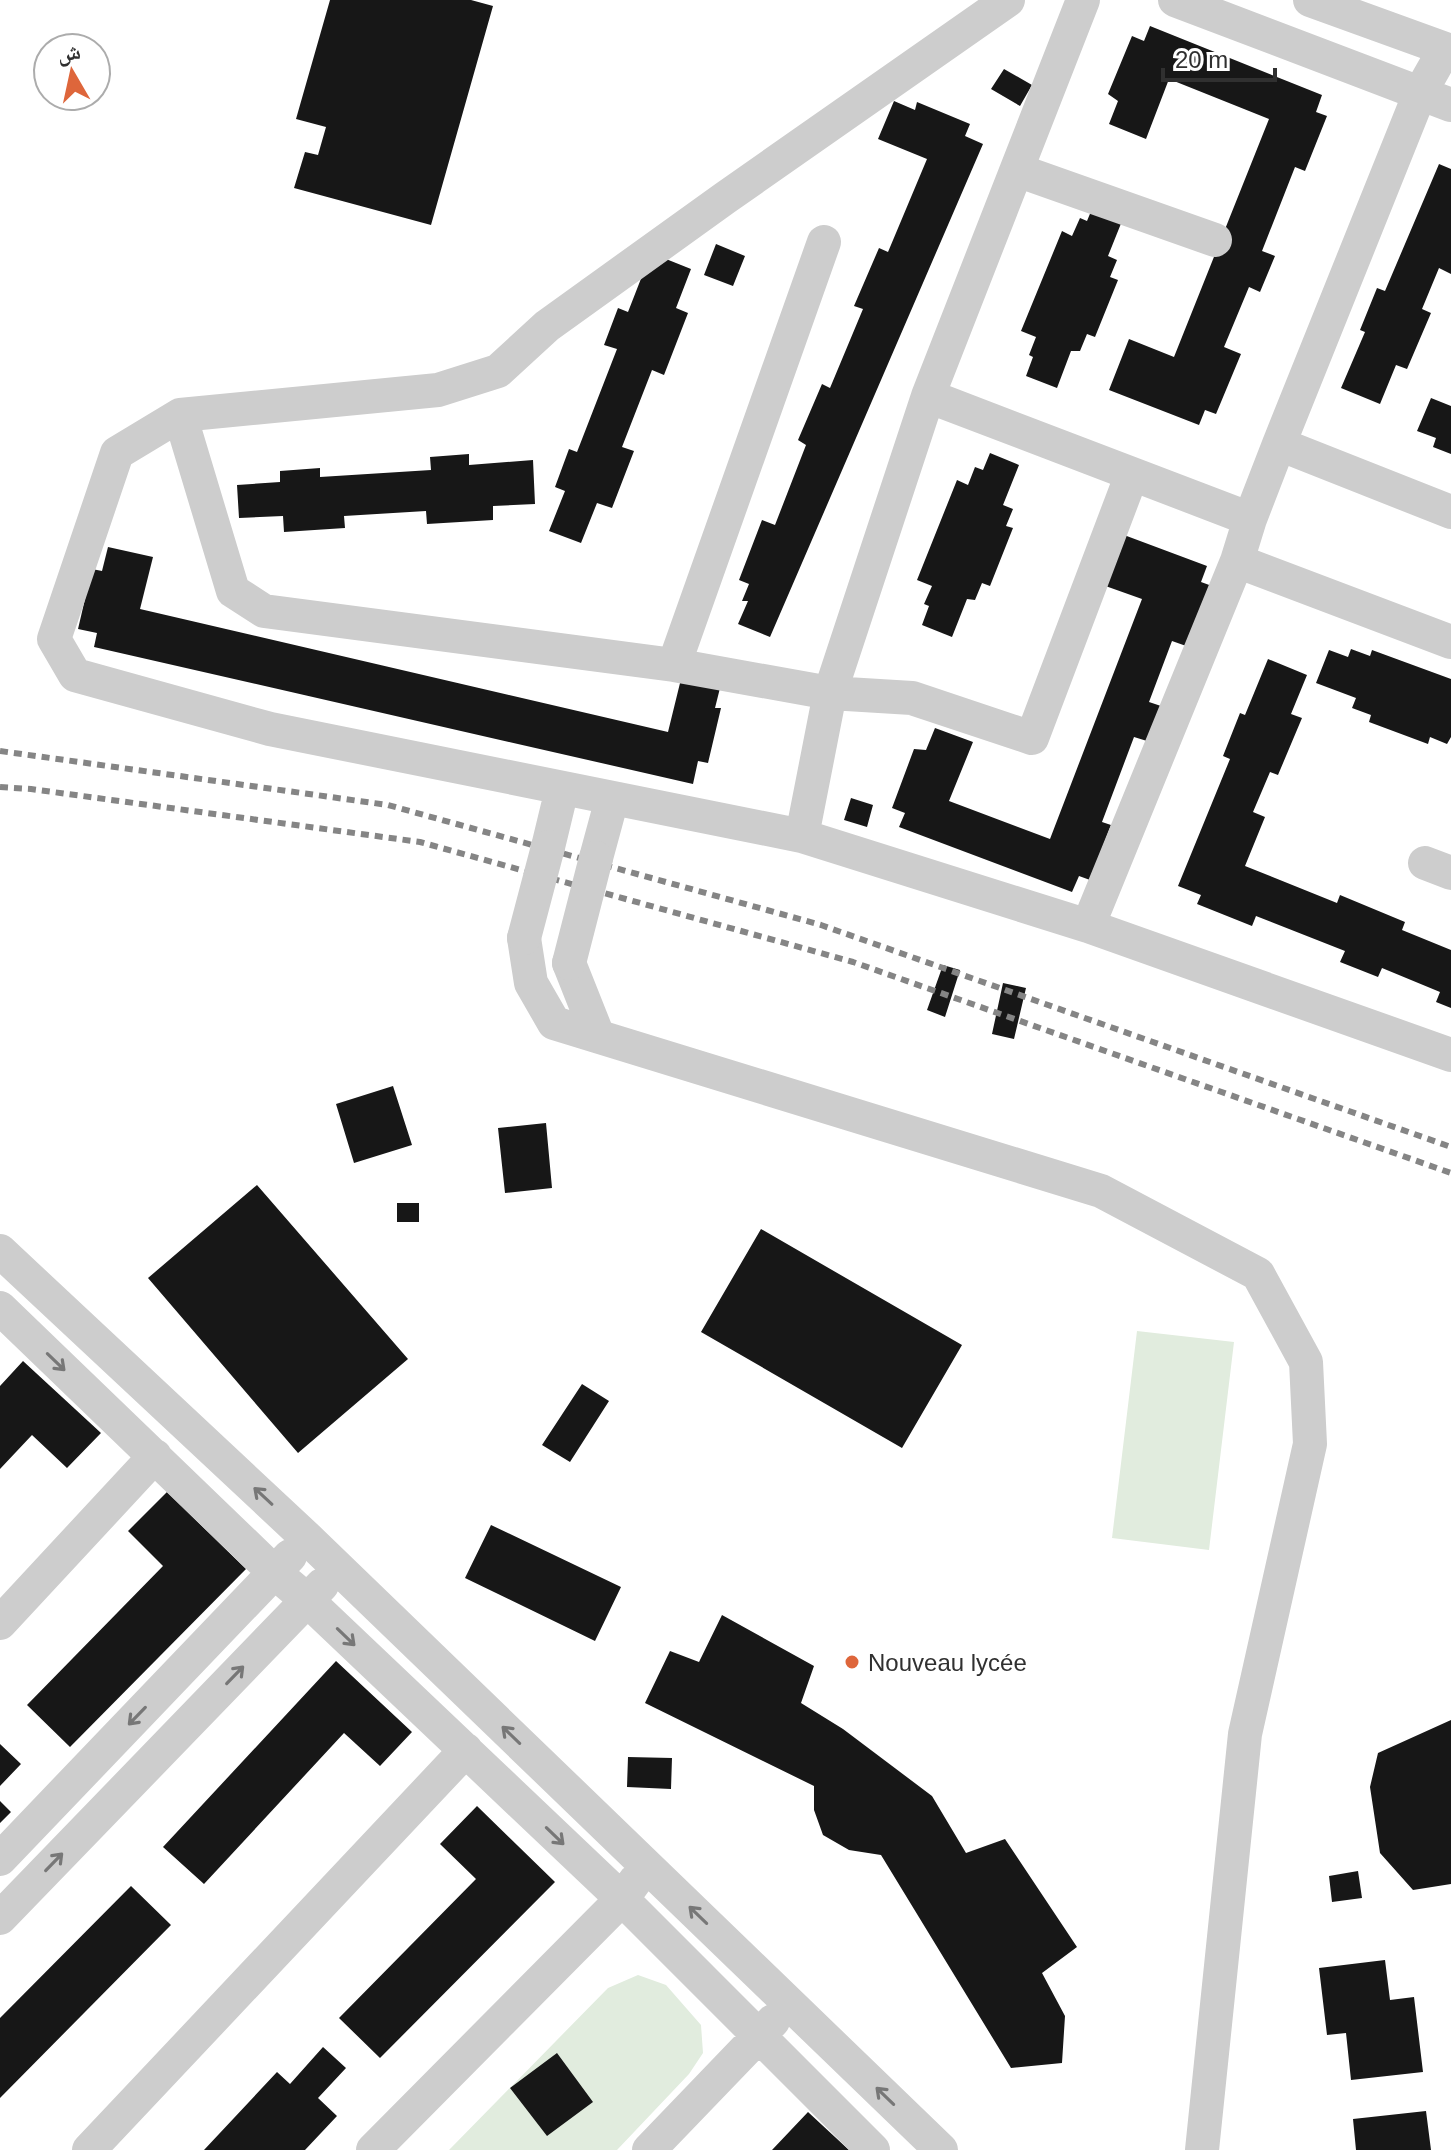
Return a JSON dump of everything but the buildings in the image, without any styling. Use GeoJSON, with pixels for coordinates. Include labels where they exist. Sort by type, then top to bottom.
{"type":"FeatureCollection","features":[{"type":"Feature","properties":{"kind":"street"},"geometry":{"type":"LineString","coordinates":[[1008,0],[560,317],[498,371],[438,390],[180,415],[117,453],[54,639],[75,675],[270,729],[802,836],[1088,926],[1451,1055]]}},
{"type":"Feature","properties":{"kind":"street"},"geometry":{"type":"LineString","coordinates":[[802,836],[830,693],[928,396],[1083,0]]}},
{"type":"Feature","properties":{"kind":"street"},"geometry":{"type":"LineString","coordinates":[[1175,0],[1451,105]]}},
{"type":"Feature","properties":{"kind":"street"},"geometry":{"type":"LineString","coordinates":[[1088,926],[1237,561],[1279,444],[1420,93],[1448,50],[1310,0]]}},
{"type":"Feature","properties":{"kind":"street"},"geometry":{"type":"LineString","coordinates":[[1017,170],[1215,240]]}},
{"type":"Feature","properties":{"kind":"street"},"geometry":{"type":"LineString","coordinates":[[674,665],[824,242]]}},
{"type":"Feature","properties":{"kind":"street"},"geometry":{"type":"LineString","coordinates":[[928,396],[1250,519]]}},
{"type":"Feature","properties":{"kind":"street"},"geometry":{"type":"LineString","coordinates":[[180,415],[233,591],[264,611],[674,665],[830,693],[912,698],[1032,738],[1132,474]]}},
{"type":"Feature","properties":{"kind":"street"},"geometry":{"type":"LineString","coordinates":[[1279,444],[1451,512]]}},
{"type":"Feature","properties":{"kind":"street"},"geometry":{"type":"LineString","coordinates":[[1237,561],[1451,642]]}},
{"type":"Feature","properties":{"kind":"street"},"geometry":{"type":"LineString","coordinates":[[562,789],[524,938],[531,983],[554,1023],[1101,1191],[1258,1274],[1306,1362],[1310,1444],[1245,1734],[1202,2150]]}},
{"type":"Feature","properties":{"kind":"street"},"geometry":{"type":"LineString","coordinates":[[598,1036],[569,963],[612,799]]}},
{"type":"Feature","properties":{"kind":"street"},"geometry":{"type":"LineString","coordinates":[[0,1251],[307,1538],[941,2150]]}},
{"type":"Feature","properties":{"kind":"street"},"geometry":{"type":"LineString","coordinates":[[0,1308],[274,1572],[622,1899],[873,2150]]}},
{"type":"Feature","properties":{"kind":"street"},"geometry":{"type":"LineString","coordinates":[[0,1623],[155,1456]]}},
{"type":"Feature","properties":{"kind":"street"},"geometry":{"type":"LineString","coordinates":[[0,1859],[307,1538]]}},
{"type":"Feature","properties":{"kind":"street"},"geometry":{"type":"LineString","coordinates":[[0,1918],[338,1568]]}},
{"type":"Feature","properties":{"kind":"street"},"geometry":{"type":"LineString","coordinates":[[89,2150],[466,1750]]}},
{"type":"Feature","properties":{"kind":"street"},"geometry":{"type":"LineString","coordinates":[[373,2150],[622,1899],[647,1866]]}},
{"type":"Feature","properties":{"kind":"street"},"geometry":{"type":"LineString","coordinates":[[649,2150],[790,2004]]}},
{"type":"Feature","properties":{"kind":"green space"},"geometry":{"type":"Polygon","coordinates":[[[1137,1331],[1234,1342],[1209,1550],[1112,1538],[1137,1331]]]}},
{"type":"Feature","properties":{"kind":"green space"},"geometry":{"type":"Polygon","coordinates":[[[638,1975],[666,1985],[701,2025],[703,2053],[689,2074],[617,2150],[449,2150],[608,1988],[638,1975]]]}},
{"type":"Feature","properties":{"kind":"railway"},"geometry":{"type":"LineString","coordinates":[[0,751],[388,805],[821,925],[1451,1147]]}},
{"type":"Feature","properties":{"kind":"railway"},"geometry":{"type":"LineString","coordinates":[[0,787],[420,842],[853,962],[1451,1173]]}},
{"type":"Feature","properties":{"kind":"place","name":"Nouveau lycée"},"geometry":{"type":"Point","coordinates":[852,1662]}}]}
